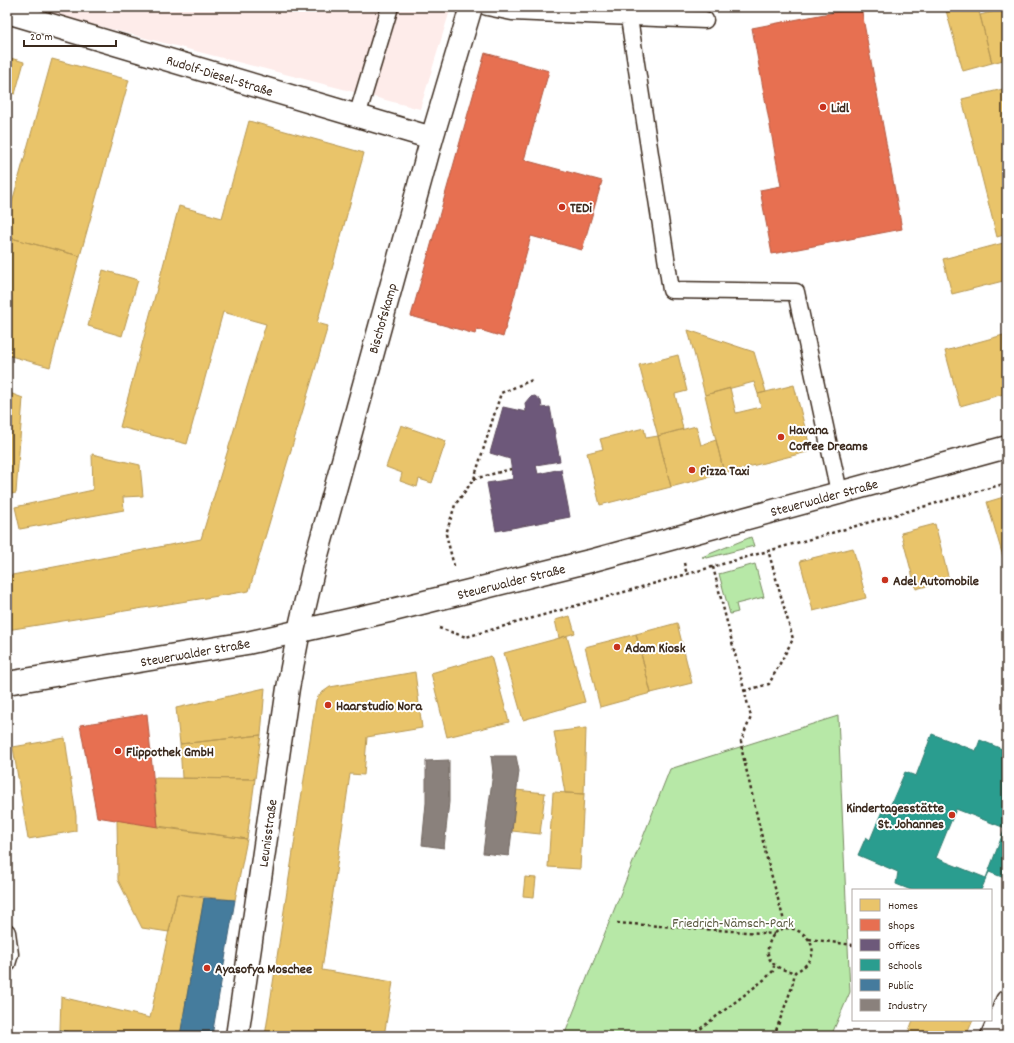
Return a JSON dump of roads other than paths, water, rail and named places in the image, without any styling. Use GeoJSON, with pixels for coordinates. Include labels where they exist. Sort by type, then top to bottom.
{"type":"FeatureCollection","features":[{"type":"Feature","properties":{"kind":"street","name":"Bischofskamp"},"geometry":{"type":"LineString","coordinates":[[298,631],[314,566],[432,138],[471,7]]}},
{"type":"Feature","properties":{"kind":"street","name":"Rudolf-Diesel-Straße"},"geometry":{"type":"LineString","coordinates":[[7,12],[432,138]]}},
{"type":"Feature","properties":{"kind":"street","name":"Steuerwalder Straße"},"geometry":{"type":"LineString","coordinates":[[7,683],[247,643],[461,594],[590,561],[1007,447]]}},
{"type":"Feature","properties":{"kind":"street","name":"Leunisstraße"},"geometry":{"type":"LineString","coordinates":[[237,1036],[288,688],[298,631]]}},
{"type":"Feature","properties":{"kind":"street"},"geometry":{"type":"LineString","coordinates":[[992,1036],[1007,1001]]}},
{"type":"Feature","properties":{"kind":"lane"},"geometry":{"type":"LineString","coordinates":[[357,116],[390,7]]}},
{"type":"Feature","properties":{"kind":"lane"},"geometry":{"type":"LineString","coordinates":[[487,7],[512,12],[705,20]]}},
{"type":"Feature","properties":{"kind":"lane"},"geometry":{"type":"LineString","coordinates":[[629,18],[671,290],[796,292],[839,492]]}},
{"type":"Feature","properties":{"kind":"lane"},"geometry":{"type":"LineString","coordinates":[[7,932],[10,954],[7,964]]}},
{"type":"Feature","properties":{"kind":"place","name":"Lidl"},"geometry":{"type":"Point","coordinates":[823,107]}},
{"type":"Feature","properties":{"kind":"place","name":"TEDi"},"geometry":{"type":"Point","coordinates":[562,207]}},
{"type":"Feature","properties":{"kind":"place","name":"Havana Coffee Dreams"},"geometry":{"type":"Point","coordinates":[781,437]}},
{"type":"Feature","properties":{"kind":"place","name":"Pizza Taxi"},"geometry":{"type":"Point","coordinates":[692,470]}},
{"type":"Feature","properties":{"kind":"place","name":"Adel Automobile"},"geometry":{"type":"Point","coordinates":[885,580]}},
{"type":"Feature","properties":{"kind":"place","name":"Adam Kiosk"},"geometry":{"type":"Point","coordinates":[617,647]}},
{"type":"Feature","properties":{"kind":"place","name":"Haarstudio Nora"},"geometry":{"type":"Point","coordinates":[328,705]}},
{"type":"Feature","properties":{"kind":"place","name":"Flippothek GmbH"},"geometry":{"type":"Point","coordinates":[118,751]}},
{"type":"Feature","properties":{"kind":"place","name":"Kindertagesstätte St. Johannes"},"geometry":{"type":"Point","coordinates":[952,815]}},
{"type":"Feature","properties":{"kind":"place","name":"Ayasofya Moschee"},"geometry":{"type":"Point","coordinates":[207,968]}},
{"type":"Feature","properties":{"kind":"park label","name":"Friedrich-Nämsch-Park"},"geometry":{"type":"Point","coordinates":[733,922]}}]}
